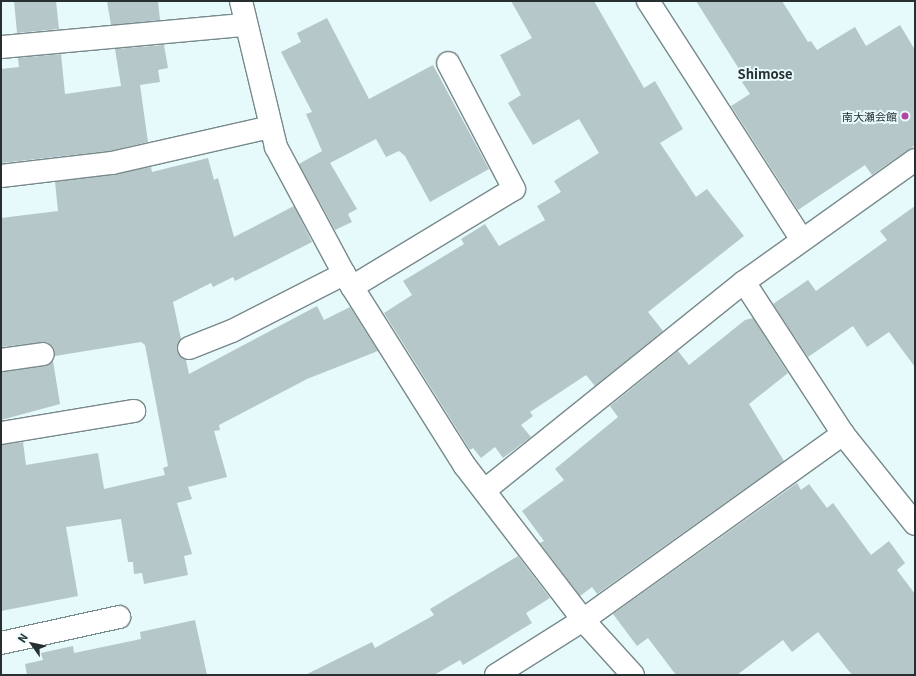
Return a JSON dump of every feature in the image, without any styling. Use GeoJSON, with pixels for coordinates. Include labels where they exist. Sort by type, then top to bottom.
{"type":"FeatureCollection","features":[{"type":"Feature","properties":{"kind":"street"},"geometry":{"type":"LineString","coordinates":[[241,1],[245,25],[276,147],[348,280],[465,466],[485,490],[583,620],[633,675]]}},
{"type":"Feature","properties":{"kind":"street"},"geometry":{"type":"LineString","coordinates":[[648,1],[802,240]]}},
{"type":"Feature","properties":{"kind":"street"},"geometry":{"type":"LineString","coordinates":[[1,47],[245,25]]}},
{"type":"Feature","properties":{"kind":"street"},"geometry":{"type":"LineString","coordinates":[[189,348],[232,331],[348,280],[514,189],[448,63]]}},
{"type":"Feature","properties":{"kind":"street"},"geometry":{"type":"LineString","coordinates":[[1,176],[112,163],[271,127]]}},
{"type":"Feature","properties":{"kind":"street"},"geometry":{"type":"LineString","coordinates":[[485,490],[744,282],[915,160]]}},
{"type":"Feature","properties":{"kind":"street"},"geometry":{"type":"LineString","coordinates":[[744,282],[843,434],[915,524]]}},
{"type":"Feature","properties":{"kind":"street"},"geometry":{"type":"LineString","coordinates":[[1,360],[44,354]]}},
{"type":"Feature","properties":{"kind":"street"},"geometry":{"type":"LineString","coordinates":[[1,433],[134,410]]}},
{"type":"Feature","properties":{"kind":"street"},"geometry":{"type":"LineString","coordinates":[[496,675],[583,620],[843,434]]}},
{"type":"Feature","properties":{"kind":"street"},"geometry":{"type":"LineString","coordinates":[[1,643],[119,617]]}},
{"type":"Feature","properties":{"kind":"building"},"geometry":{"type":"Polygon","coordinates":[[[14,1],[56,1],[59,29],[17,33],[14,1]]]}},
{"type":"Feature","properties":{"kind":"building"},"geometry":{"type":"Polygon","coordinates":[[[107,1],[158,1],[160,20],[111,25],[107,1]]]}},
{"type":"Feature","properties":{"kind":"building"},"geometry":{"type":"Polygon","coordinates":[[[511,1],[594,1],[644,88],[655,81],[683,129],[660,143],[696,197],[707,189],[744,236],[648,312],[663,331],[595,386],[586,375],[530,412],[533,416],[521,425],[531,437],[503,458],[495,447],[481,458],[473,448],[470,450],[384,313],[412,295],[403,281],[464,244],[461,239],[485,224],[499,246],[545,220],[537,206],[561,192],[554,181],[599,153],[579,119],[533,145],[508,103],[521,95],[500,55],[532,38],[511,1]]]}},
{"type":"Feature","properties":{"kind":"building"},"geometry":{"type":"Polygon","coordinates":[[[696,1],[782,1],[808,42],[811,41],[817,50],[855,27],[866,46],[900,25],[915,50],[915,145],[872,175],[865,165],[798,210],[731,106],[750,94],[742,82],[746,80],[696,1]]]}},
{"type":"Feature","properties":{"kind":"building"},"geometry":{"type":"Polygon","coordinates":[[[327,18],[369,99],[433,65],[489,169],[430,202],[405,156],[399,151],[386,157],[376,139],[330,163],[357,209],[348,214],[352,222],[335,230],[299,164],[322,151],[306,114],[312,112],[281,52],[301,42],[297,33],[327,18]]]}},
{"type":"Feature","properties":{"kind":"building"},"geometry":{"type":"Polygon","coordinates":[[[164,45],[168,68],[158,70],[160,82],[140,85],[148,142],[110,151],[1,163],[1,69],[19,67],[18,58],[61,54],[65,94],[121,86],[115,49],[164,45]]]}},
{"type":"Feature","properties":{"kind":"building"},"geometry":{"type":"Polygon","coordinates":[[[208,158],[214,180],[218,178],[234,237],[294,206],[312,242],[235,281],[233,277],[213,287],[211,283],[173,302],[181,339],[177,352],[186,360],[189,374],[317,306],[324,320],[350,307],[378,351],[307,379],[219,425],[220,430],[214,431],[227,477],[188,487],[192,499],[177,503],[192,554],[184,556],[188,575],[144,584],[142,573],[134,574],[133,562],[128,562],[121,519],[66,527],[78,596],[1,611],[1,445],[23,442],[26,465],[98,453],[104,489],[165,475],[163,468],[168,466],[145,345],[141,342],[55,356],[53,347],[47,342],[1,347],[1,218],[58,211],[55,182],[151,167],[152,172],[208,158]]]}},
{"type":"Feature","properties":{"kind":"building"},"geometry":{"type":"Polygon","coordinates":[[[915,206],[915,367],[889,332],[867,347],[853,326],[808,357],[773,304],[808,280],[816,291],[887,240],[880,231],[915,206]]]}},
{"type":"Feature","properties":{"kind":"building"},"geometry":{"type":"Polygon","coordinates":[[[753,318],[788,373],[749,404],[784,461],[597,594],[592,587],[580,596],[540,543],[544,541],[522,511],[564,480],[555,469],[618,417],[610,406],[678,351],[689,365],[745,320],[753,318]]]}},
{"type":"Feature","properties":{"kind":"building"},"geometry":{"type":"Polygon","coordinates":[[[53,361],[60,404],[1,420],[1,372],[45,366],[53,361]]]}},
{"type":"Feature","properties":{"kind":"building"},"geometry":{"type":"Polygon","coordinates":[[[797,483],[801,490],[809,484],[827,508],[833,503],[871,555],[889,541],[905,563],[897,570],[915,594],[915,675],[852,675],[818,632],[792,652],[783,640],[737,675],[676,675],[648,638],[637,646],[613,614],[797,483]]]}},
{"type":"Feature","properties":{"kind":"building"},"geometry":{"type":"Polygon","coordinates":[[[518,556],[550,598],[526,613],[532,623],[463,665],[460,660],[434,675],[305,675],[372,642],[375,648],[434,615],[430,609],[518,556]]]}},
{"type":"Feature","properties":{"kind":"building"},"geometry":{"type":"Polygon","coordinates":[[[195,620],[207,675],[27,675],[25,664],[43,660],[41,653],[73,646],[74,653],[141,639],[140,632],[195,620]]]}},
{"type":"Feature","properties":{"kind":"place","name":"南大瀬会館"},"geometry":{"type":"Point","coordinates":[905,116]}},
{"type":"Feature","properties":{"kind":"district","name":"Shimose"},"geometry":{"type":"Point","coordinates":[765,74]}}]}
